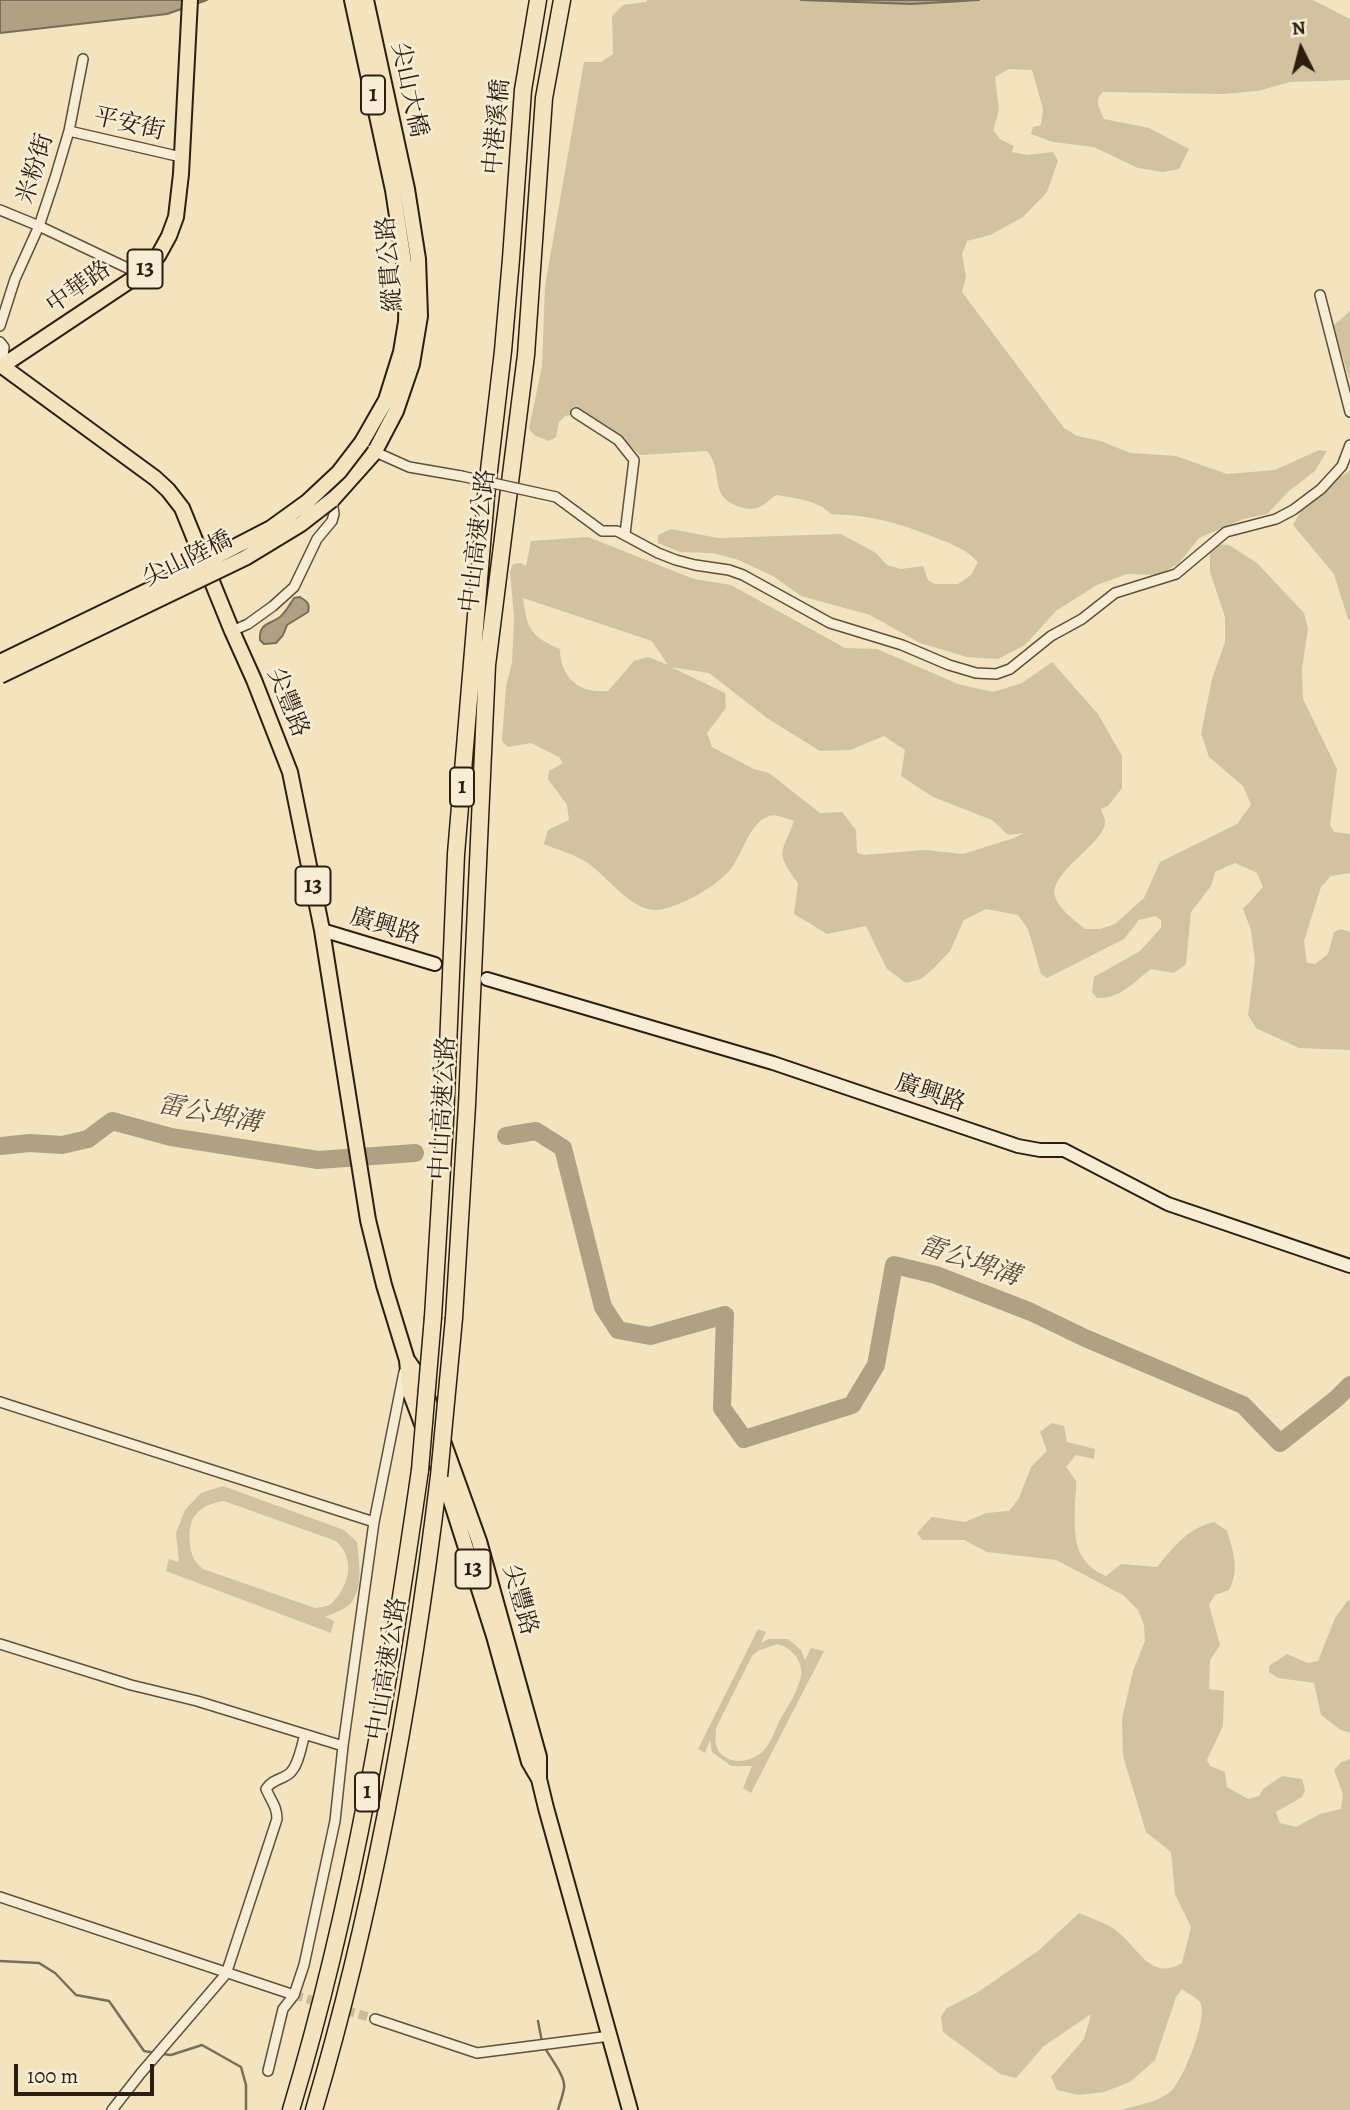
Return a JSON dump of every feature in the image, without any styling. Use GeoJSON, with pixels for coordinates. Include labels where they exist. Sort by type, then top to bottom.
{"type":"FeatureCollection","features":[{"type":"Feature","properties":{"kind":"highway","name":"中港溪橋"},"geometry":{"type":"LineString","coordinates":[[511,259],[523,90],[538,0]]}},
{"type":"Feature","properties":{"kind":"highway","name":"中港溪橋"},"geometry":{"type":"LineString","coordinates":[[544,98],[562,0]]}},
{"type":"Feature","properties":{"kind":"highway","name":"中山高速公路"},"geometry":{"type":"LineString","coordinates":[[314,2110],[363,1917],[390,1787],[414,1661],[439,1476],[454,1318],[467,1105],[487,665],[526,355],[544,98]]}},
{"type":"Feature","properties":{"kind":"highway","name":"中山高速公路"},"geometry":{"type":"LineString","coordinates":[[291,2110],[311,2042],[346,1899],[385,1696],[420,1469],[433,1317],[445,1120],[456,854],[486,496],[511,259]]}},
{"type":"Feature","properties":{"kind":"main road","name":"中華路"},"geometry":{"type":"LineString","coordinates":[[1,367],[140,274],[158,256],[169,236],[176,217],[190,0]]}},
{"type":"Feature","properties":{"kind":"main road","name":"尖山大橋"},"geometry":{"type":"LineString","coordinates":[[352,0],[400,193]]}},
{"type":"Feature","properties":{"kind":"main road","name":"尖山大橋"},"geometry":{"type":"LineString","coordinates":[[366,0],[400,193]]}},
{"type":"Feature","properties":{"kind":"main road","name":"縱貫公路"},"geometry":{"type":"LineString","coordinates":[[362,442],[386,400],[401,352],[406,322],[407,282],[400,193]]}},
{"type":"Feature","properties":{"kind":"main road","name":"縱貫公路"},"geometry":{"type":"LineString","coordinates":[[374,453],[396,411],[412,365],[421,316],[418,258],[400,193]]}},
{"type":"Feature","properties":{"kind":"main road","name":"尖豐路"},"geometry":{"type":"LineString","coordinates":[[1,367],[112,446],[168,490],[183,509],[290,772],[322,930],[368,1220],[407,1360],[410,1392],[450,1501],[494,1636],[529,1762],[539,1779],[631,2110]]}},
{"type":"Feature","properties":{"kind":"main road","name":"尖山陸橋"},"geometry":{"type":"LineString","coordinates":[[0,662],[271,528],[307,502],[339,472],[362,442]]}},
{"type":"Feature","properties":{"kind":"main road","name":"尖山陸橋"},"geometry":{"type":"LineString","coordinates":[[0,676],[245,558],[301,524],[332,500],[374,453]]}},
{"type":"Feature","properties":{"kind":"street","name":"米粉街"},"geometry":{"type":"LineString","coordinates":[[0,326],[15,279],[39,226],[69,131],[83,60]]}},
{"type":"Feature","properties":{"kind":"street","name":"平安街"},"geometry":{"type":"LineString","coordinates":[[69,131],[181,157]]}},
{"type":"Feature","properties":{"kind":"street"},"geometry":{"type":"LineString","coordinates":[[0,209],[140,274]]}},
{"type":"Feature","properties":{"kind":"street"},"geometry":{"type":"LineString","coordinates":[[1320,295],[1350,412]]}},
{"type":"Feature","properties":{"kind":"street"},"geometry":{"type":"LineString","coordinates":[[0,342],[4,347],[1,367]]}},
{"type":"Feature","properties":{"kind":"street"},"geometry":{"type":"LineString","coordinates":[[576,413],[618,440],[634,460],[625,534]]}},
{"type":"Feature","properties":{"kind":"street"},"geometry":{"type":"LineString","coordinates":[[362,442],[374,453],[409,467],[556,497],[602,531],[625,534],[676,560],[743,575],[830,623],[902,645],[949,665],[976,673],[996,674],[1010,669],[1051,636],[1082,619],[1115,593],[1175,574],[1226,532],[1276,519],[1293,510],[1321,489],[1342,466],[1350,445]]}},
{"type":"Feature","properties":{"kind":"street"},"geometry":{"type":"LineString","coordinates":[[232,631],[257,618],[294,587],[317,539],[332,521],[332,500]]}},
{"type":"Feature","properties":{"kind":"street","name":"廣興路"},"geometry":{"type":"LineString","coordinates":[[322,930],[435,964]]}},
{"type":"Feature","properties":{"kind":"street","name":"廣興路"},"geometry":{"type":"LineString","coordinates":[[487,979],[776,1064],[1018,1146],[1064,1150],[1168,1204],[1350,1266]]}},
{"type":"Feature","properties":{"kind":"street"},"geometry":{"type":"LineString","coordinates":[[268,2071],[283,2009],[294,1995],[304,1965],[335,1821],[374,1522],[407,1360]]}},
{"type":"Feature","properties":{"kind":"street"},"geometry":{"type":"LineString","coordinates":[[0,1402],[374,1522]]}},
{"type":"Feature","properties":{"kind":"street"},"geometry":{"type":"LineString","coordinates":[[0,1644],[343,1746]]}},
{"type":"Feature","properties":{"kind":"street"},"geometry":{"type":"LineString","coordinates":[[112,2110],[226,1974],[276,1819],[277,1809],[266,1789],[270,1783],[290,1773],[305,1735]]}},
{"type":"Feature","properties":{"kind":"street"},"geometry":{"type":"LineString","coordinates":[[0,1897],[294,1995]]}},
{"type":"Feature","properties":{"kind":"street"},"geometry":{"type":"LineString","coordinates":[[375,2019],[477,2053],[610,2036]]}},
{"type":"Feature","properties":{"kind":"shaded area"},"geometry":{"type":"Polygon","coordinates":[[[0,0],[207,0],[167,14],[0,33],[0,0]]]}},
{"type":"Feature","properties":{"kind":"shaded area"},"geometry":{"type":"Polygon","coordinates":[[[647,0],[1313,0],[1350,19],[1350,80],[1290,82],[1258,91],[1224,94],[1103,92],[1098,98],[1098,105],[1104,119],[1149,128],[1189,149],[1179,169],[1163,172],[1138,168],[1094,147],[1053,142],[1031,134],[1033,127],[1041,125],[1043,109],[1032,70],[1009,69],[995,77],[999,110],[993,130],[1000,139],[1014,146],[1012,152],[1027,155],[1053,152],[1058,161],[1047,192],[1023,217],[990,235],[967,241],[962,254],[966,277],[962,292],[1064,428],[1077,436],[1101,441],[1130,453],[1176,456],[1227,474],[1275,470],[1319,450],[1327,451],[1315,471],[1289,491],[1267,514],[1243,519],[1199,538],[1179,563],[1159,575],[1127,574],[1097,585],[1057,610],[1025,645],[998,659],[967,657],[920,643],[870,615],[801,596],[773,576],[736,559],[712,553],[680,552],[658,543],[658,535],[671,529],[718,538],[841,534],[876,553],[887,565],[901,569],[923,566],[928,580],[935,584],[958,584],[971,575],[978,562],[959,547],[909,528],[873,518],[831,514],[819,506],[798,499],[776,495],[758,508],[737,506],[722,495],[715,466],[707,451],[640,455],[609,427],[580,413],[565,416],[559,422],[556,437],[549,441],[534,435],[529,429],[542,366],[545,286],[584,62],[601,62],[613,54],[612,16],[623,5],[647,0]]]}},
{"type":"Feature","properties":{"kind":"shaded area"},"geometry":{"type":"Polygon","coordinates":[[[801,0],[979,0],[912,4],[801,0]]]}},
{"type":"Feature","properties":{"kind":"shaded area"},"geometry":{"type":"Polygon","coordinates":[[[1350,311],[1350,381],[1333,326],[1350,311]]]}},
{"type":"Feature","properties":{"kind":"shaded area"},"geometry":{"type":"Polygon","coordinates":[[[1350,471],[1350,620],[1334,574],[1293,525],[1304,505],[1332,477],[1340,477],[1350,471]]]}},
{"type":"Feature","properties":{"kind":"shaded area"},"geometry":{"type":"Polygon","coordinates":[[[588,537],[694,579],[731,585],[845,648],[877,649],[958,684],[993,692],[1022,683],[1052,662],[1098,714],[1122,756],[1122,788],[1108,806],[1101,809],[1105,820],[1103,829],[1056,886],[1055,896],[1060,906],[1085,929],[1100,929],[1115,924],[1144,898],[1160,862],[1237,824],[1251,805],[1243,786],[1209,757],[1201,734],[1212,679],[1225,642],[1225,617],[1210,572],[1210,548],[1215,544],[1229,545],[1257,563],[1304,613],[1308,629],[1302,668],[1303,699],[1337,769],[1330,825],[1334,832],[1350,834],[1350,873],[1331,876],[1321,887],[1304,941],[1307,963],[1315,964],[1328,954],[1334,932],[1341,929],[1350,932],[1350,1050],[1299,1048],[1256,1028],[1248,1015],[1255,961],[1251,930],[1243,909],[1263,887],[1257,873],[1235,863],[1215,872],[1211,886],[1191,912],[1186,964],[1174,973],[1151,969],[1126,989],[1105,998],[1097,998],[1092,992],[1094,977],[1140,951],[1161,928],[1161,920],[1155,916],[1139,920],[1124,939],[1047,978],[1041,974],[1028,929],[1018,915],[986,909],[964,920],[950,951],[934,968],[921,979],[906,983],[887,969],[866,926],[827,934],[794,914],[798,883],[782,852],[794,821],[778,816],[762,819],[732,867],[708,889],[685,902],[662,909],[653,910],[636,904],[588,863],[544,844],[548,830],[569,820],[567,805],[548,779],[549,771],[563,763],[559,757],[531,743],[508,747],[502,741],[506,686],[512,663],[514,617],[510,571],[513,564],[521,563],[526,566],[531,541],[588,537]],[[523,598],[526,617],[532,630],[542,640],[560,649],[568,676],[581,687],[608,691],[634,661],[648,657],[668,665],[652,641],[523,598]],[[671,667],[725,693],[726,708],[707,733],[712,747],[754,769],[769,773],[820,813],[842,812],[856,830],[857,853],[864,855],[925,850],[963,854],[1024,833],[1008,835],[992,820],[933,797],[901,776],[905,750],[884,736],[850,750],[820,751],[767,718],[709,673],[671,667]]]}},
{"type":"Feature","properties":{"kind":"shaded area"},"geometry":{"type":"Polygon","coordinates":[[[300,597],[308,603],[308,612],[287,625],[276,643],[264,644],[260,640],[263,627],[282,615],[294,598],[300,597]]]}},
{"type":"Feature","properties":{"kind":"shaded area"},"geometry":{"type":"Polygon","coordinates":[[[1052,1423],[1064,1426],[1067,1442],[1095,1449],[1094,1459],[1076,1455],[1066,1467],[1076,1481],[1075,1526],[1078,1546],[1081,1555],[1095,1570],[1106,1576],[1121,1564],[1157,1567],[1181,1540],[1196,1529],[1214,1522],[1227,1531],[1234,1560],[1234,1575],[1229,1590],[1215,1595],[1209,1605],[1220,1645],[1210,1660],[1209,1689],[1224,1691],[1223,1726],[1207,1760],[1210,1766],[1225,1772],[1227,1787],[1248,1799],[1259,1796],[1263,1789],[1282,1776],[1302,1779],[1305,1790],[1302,1797],[1276,1812],[1280,1823],[1296,1827],[1320,1814],[1341,1809],[1343,1794],[1334,1770],[1341,1762],[1350,1759],[1350,2110],[1120,2110],[1165,2096],[1181,2076],[1198,2034],[1202,2009],[1198,2000],[1182,1989],[1176,1997],[1155,2060],[1130,2082],[1104,2092],[1078,2095],[1057,2090],[1051,2077],[1084,2039],[1091,2014],[1044,2046],[1016,2078],[1000,2074],[943,2032],[941,2016],[947,2008],[978,1992],[1038,1951],[1079,1913],[1114,1929],[1144,1959],[1161,1968],[1171,1968],[1182,1963],[1191,1927],[1175,1894],[1171,1852],[1146,1832],[1123,1756],[1122,1719],[1133,1671],[1145,1641],[1144,1625],[1138,1610],[1123,1595],[1056,1560],[987,1552],[964,1540],[922,1540],[917,1533],[932,1517],[965,1522],[986,1513],[1009,1511],[1019,1498],[1031,1467],[1047,1451],[1040,1432],[1052,1423]]]}},
{"type":"Feature","properties":{"kind":"shaded area"},"geometry":{"type":"Polygon","coordinates":[[[223,1486],[344,1530],[357,1542],[360,1574],[357,1591],[348,1606],[325,1617],[334,1621],[331,1633],[166,1571],[169,1559],[179,1562],[176,1533],[185,1510],[201,1493],[223,1486]],[[224,1501],[201,1509],[190,1526],[190,1548],[197,1564],[203,1569],[315,1608],[331,1604],[346,1582],[348,1561],[336,1541],[224,1501]]]}},
{"type":"Feature","properties":{"kind":"shaded area"},"geometry":{"type":"Polygon","coordinates":[[[1348,1600],[1350,1733],[1341,1730],[1321,1715],[1314,1683],[1278,1678],[1269,1672],[1269,1666],[1287,1654],[1308,1663],[1318,1661],[1335,1618],[1348,1600]]]}},
{"type":"Feature","properties":{"kind":"shaded area"},"geometry":{"type":"Polygon","coordinates":[[[758,1629],[766,1632],[761,1643],[768,1639],[788,1639],[801,1650],[805,1660],[811,1648],[824,1651],[751,1793],[743,1788],[752,1766],[731,1766],[712,1752],[710,1740],[705,1753],[698,1749],[758,1629]],[[777,1644],[752,1656],[716,1728],[717,1748],[727,1758],[738,1761],[761,1753],[770,1742],[794,1695],[801,1668],[792,1652],[777,1644]]]}},
{"type":"Feature","properties":{"kind":"waterway","name":"雷公埤溝"},"geometry":{"type":"LineString","coordinates":[[0,1146],[30,1143],[62,1145],[88,1139],[112,1121],[171,1137],[318,1160],[415,1153]]}},
{"type":"Feature","properties":{"kind":"waterway","name":"雷公埤溝"},"geometry":{"type":"LineString","coordinates":[[506,1136],[536,1131],[563,1148],[603,1307],[618,1330],[650,1336],[725,1315],[722,1408],[744,1439],[852,1405],[876,1365],[894,1265],[936,1275],[1031,1312],[1085,1338],[1243,1405],[1280,1443],[1350,1385]]}},
{"type":"Feature","properties":{"kind":"waterway"},"geometry":{"type":"LineString","coordinates":[[0,1961],[39,1963],[55,1973],[76,1995],[109,2001],[144,2051],[156,2053]]}},
{"type":"Feature","properties":{"kind":"waterway"},"geometry":{"type":"LineString","coordinates":[[538,2021],[542,2042]]}},
{"type":"Feature","properties":{"kind":"waterway"},"geometry":{"type":"LineString","coordinates":[[162,2054],[171,2055],[202,2045],[241,2067],[246,2085],[246,2110]]}},
{"type":"Feature","properties":{"kind":"waterway"},"geometry":{"type":"LineString","coordinates":[[545,2048],[564,2084],[558,2110]]}},
{"type":"Feature","properties":{"kind":"tunnel"},"geometry":{"type":"LineString","coordinates":[[294,1995],[375,2019]]}}]}
